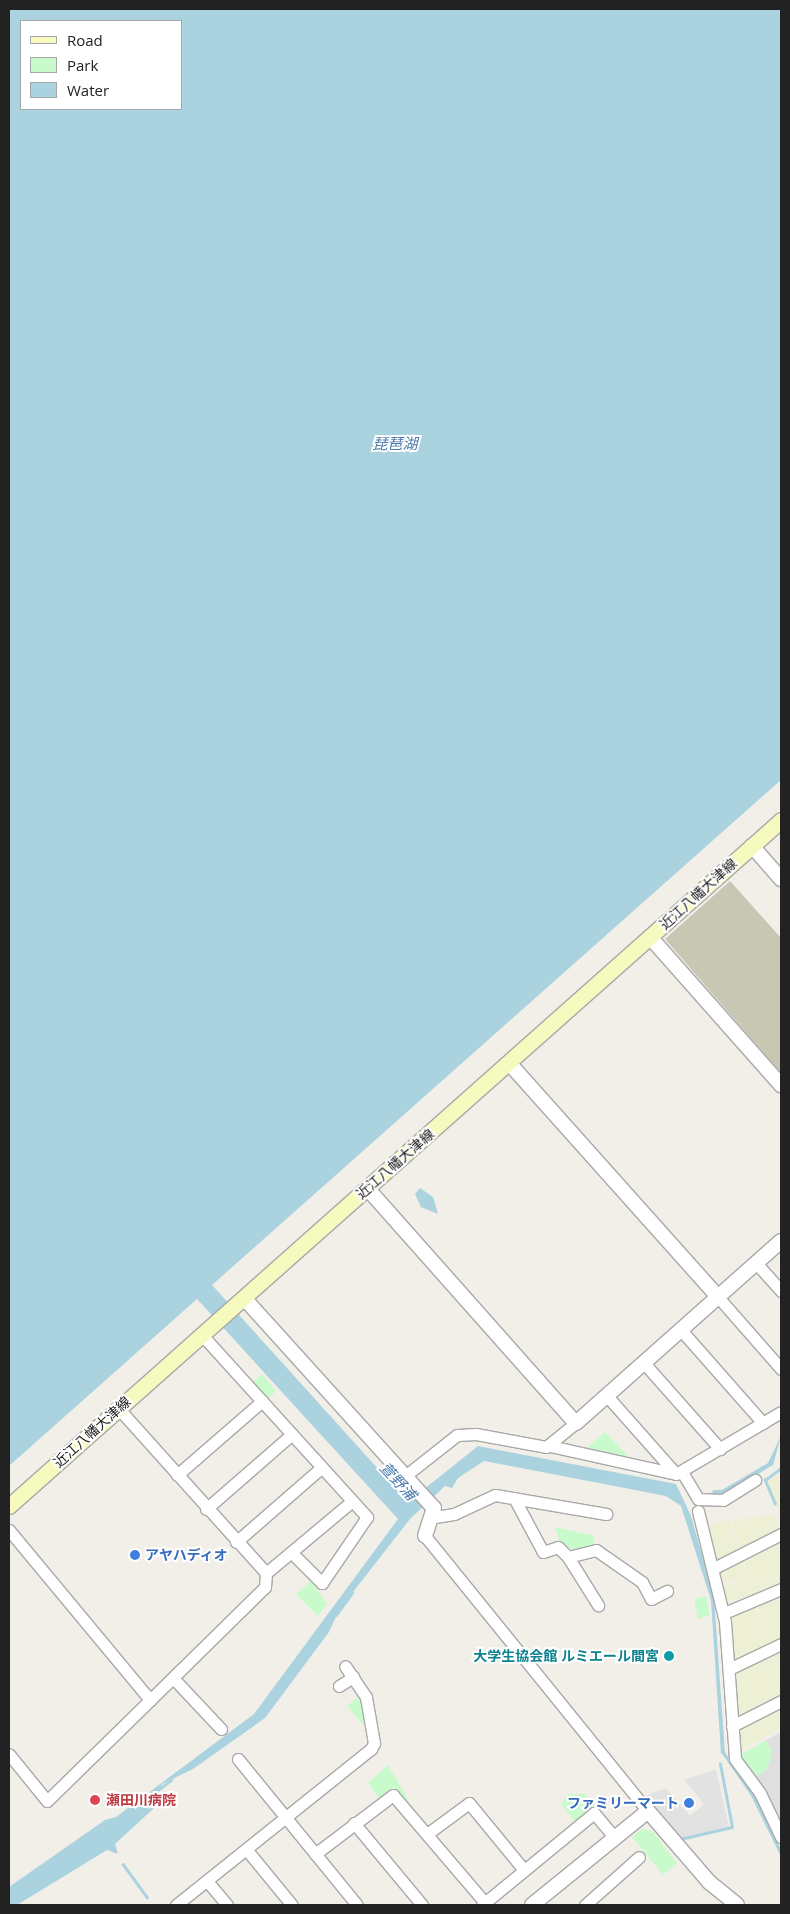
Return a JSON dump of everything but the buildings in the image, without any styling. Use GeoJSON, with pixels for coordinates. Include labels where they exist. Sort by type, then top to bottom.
{"type":"FeatureCollection","features":[{"type":"Feature","properties":{"kind":"main road","name":"近江八幡大津線"},"geometry":{"type":"LineString","coordinates":[[9,1506],[781,820]]}},
{"type":"Feature","properties":{"kind":"street"},"geometry":{"type":"LineString","coordinates":[[752,846],[781,879]]}},
{"type":"Feature","properties":{"kind":"street"},"geometry":{"type":"LineString","coordinates":[[650,937],[781,1085]]}},
{"type":"Feature","properties":{"kind":"street"},"geometry":{"type":"LineString","coordinates":[[509,1063],[781,1369]]}},
{"type":"Feature","properties":{"kind":"street"},"geometry":{"type":"LineString","coordinates":[[367,1188],[576,1423]]}},
{"type":"Feature","properties":{"kind":"street"},"geometry":{"type":"LineString","coordinates":[[550,1446],[781,1241]]}},
{"type":"Feature","properties":{"kind":"street"},"geometry":{"type":"LineString","coordinates":[[756,1263],[781,1291]]}},
{"type":"Feature","properties":{"kind":"street"},"geometry":{"type":"LineString","coordinates":[[241,1301],[405,1476],[432,1510],[454,1514],[495,1495],[606,1514]]}},
{"type":"Feature","properties":{"kind":"street"},"geometry":{"type":"LineString","coordinates":[[681,1330],[763,1423]]}},
{"type":"Feature","properties":{"kind":"street"},"geometry":{"type":"LineString","coordinates":[[202,1335],[367,1517],[366,1524],[327,1580],[316,1580],[292,1553]]}},
{"type":"Feature","properties":{"kind":"street"},"geometry":{"type":"LineString","coordinates":[[644,1363],[720,1449]]}},
{"type":"Feature","properties":{"kind":"street"},"geometry":{"type":"LineString","coordinates":[[607,1396],[679,1473],[698,1498],[723,1500],[755,1480]]}},
{"type":"Feature","properties":{"kind":"street"},"geometry":{"type":"LineString","coordinates":[[177,1475],[262,1401]]}},
{"type":"Feature","properties":{"kind":"street"},"geometry":{"type":"LineString","coordinates":[[9,1754],[47,1801],[265,1587],[266,1573],[236,1542],[119,1409]]}},
{"type":"Feature","properties":{"kind":"street"},"geometry":{"type":"LineString","coordinates":[[405,1476],[447,1439],[466,1433],[550,1446],[679,1473],[781,1412]]}},
{"type":"Feature","properties":{"kind":"street"},"geometry":{"type":"LineString","coordinates":[[206,1508],[292,1434]]}},
{"type":"Feature","properties":{"kind":"street"},"geometry":{"type":"LineString","coordinates":[[236,1542],[322,1468]]}},
{"type":"Feature","properties":{"kind":"street"},"geometry":{"type":"LineString","coordinates":[[514,1498],[543,1552],[558,1547],[568,1557],[598,1605]]}},
{"type":"Feature","properties":{"kind":"street"},"geometry":{"type":"LineString","coordinates":[[266,1573],[292,1553],[352,1500]]}},
{"type":"Feature","properties":{"kind":"street"},"geometry":{"type":"LineString","coordinates":[[432,1510],[425,1527],[425,1536],[693,1865],[737,1905]]}},
{"type":"Feature","properties":{"kind":"street"},"geometry":{"type":"LineString","coordinates":[[698,1511],[724,1613],[735,1760],[760,1793],[781,1837]]}},
{"type":"Feature","properties":{"kind":"street"},"geometry":{"type":"LineString","coordinates":[[9,1530],[150,1700]]}},
{"type":"Feature","properties":{"kind":"street"},"geometry":{"type":"LineString","coordinates":[[714,1568],[781,1534]]}},
{"type":"Feature","properties":{"kind":"street"},"geometry":{"type":"LineString","coordinates":[[568,1557],[596,1550],[642,1582],[651,1598],[667,1591]]}},
{"type":"Feature","properties":{"kind":"street"},"geometry":{"type":"LineString","coordinates":[[724,1613],[781,1589]]}},
{"type":"Feature","properties":{"kind":"street"},"geometry":{"type":"LineString","coordinates":[[729,1670],[781,1644]]}},
{"type":"Feature","properties":{"kind":"street"},"geometry":{"type":"LineString","coordinates":[[176,1905],[285,1817],[292,1816],[374,1744],[366,1696],[345,1666]]}},
{"type":"Feature","properties":{"kind":"street"},"geometry":{"type":"LineString","coordinates":[[339,1686],[353,1677]]}},
{"type":"Feature","properties":{"kind":"street"},"geometry":{"type":"LineString","coordinates":[[173,1678],[221,1729]]}},
{"type":"Feature","properties":{"kind":"street"},"geometry":{"type":"LineString","coordinates":[[732,1726],[781,1702]]}},
{"type":"Feature","properties":{"kind":"street"},"geometry":{"type":"LineString","coordinates":[[238,1759],[357,1905]]}},
{"type":"Feature","properties":{"kind":"street"},"geometry":{"type":"LineString","coordinates":[[315,1854],[393,1795],[485,1904],[594,1813],[615,1838]]}},
{"type":"Feature","properties":{"kind":"street"},"geometry":{"type":"LineString","coordinates":[[427,1834],[469,1803],[524,1870]]}},
{"type":"Feature","properties":{"kind":"street"},"geometry":{"type":"LineString","coordinates":[[532,1905],[648,1811]]}},
{"type":"Feature","properties":{"kind":"street"},"geometry":{"type":"LineString","coordinates":[[354,1823],[422,1905]]}},
{"type":"Feature","properties":{"kind":"street"},"geometry":{"type":"LineString","coordinates":[[246,1849],[292,1905]]}},
{"type":"Feature","properties":{"kind":"street"},"geometry":{"type":"LineString","coordinates":[[585,1905],[639,1858]]}},
{"type":"Feature","properties":{"kind":"street"},"geometry":{"type":"LineString","coordinates":[[206,1881],[226,1905]]}},
{"type":"Feature","properties":{"kind":"shaded area"},"geometry":{"type":"Polygon","coordinates":[[[730,881],[781,938],[781,1073],[665,939],[730,881]]]}},
{"type":"Feature","properties":{"kind":"shaded area"},"geometry":{"type":"Polygon","coordinates":[[[781,1471],[781,1518],[768,1482],[781,1471]]]}},
{"type":"Feature","properties":{"kind":"shaded area"},"geometry":{"type":"Polygon","coordinates":[[[775,1514],[781,1536],[781,1587],[777,1577],[752,1585],[731,1521],[775,1514]]]}},
{"type":"Feature","properties":{"kind":"shaded area"},"geometry":{"type":"Polygon","coordinates":[[[729,1520],[747,1574],[713,1588],[698,1528],[729,1520]]]}},
{"type":"Feature","properties":{"kind":"shaded area"},"geometry":{"type":"Polygon","coordinates":[[[748,1576],[751,1586],[776,1579],[778,1588],[741,1598],[736,1579],[748,1576]]]}},
{"type":"Feature","properties":{"kind":"shaded area"},"geometry":{"type":"Polygon","coordinates":[[[736,1583],[740,1599],[717,1604],[714,1590],[736,1583]]]}},
{"type":"Feature","properties":{"kind":"shaded area"},"geometry":{"type":"Polygon","coordinates":[[[781,1592],[781,1680],[756,1600],[781,1592]]]}},
{"type":"Feature","properties":{"kind":"shaded area"},"geometry":{"type":"Polygon","coordinates":[[[755,1599],[758,1608],[754,1609],[760,1614],[781,1685],[781,1728],[731,1757],[719,1619],[731,1615],[718,1618],[717,1609],[755,1599]]]}},
{"type":"Feature","properties":{"kind":"shaded area"},"geometry":{"type":"Polygon","coordinates":[[[781,1732],[781,1820],[756,1777],[767,1769],[772,1752],[766,1740],[781,1732]]]}},
{"type":"Feature","properties":{"kind":"shaded area"},"geometry":{"type":"Polygon","coordinates":[[[716,1769],[729,1827],[677,1839],[644,1796],[666,1788],[690,1816],[704,1804],[684,1780],[716,1769]]]}},
{"type":"Feature","properties":{"kind":"green space"},"geometry":{"type":"Polygon","coordinates":[[[262,1374],[276,1391],[266,1400],[251,1384],[262,1374]]]}},
{"type":"Feature","properties":{"kind":"green space"},"geometry":{"type":"Polygon","coordinates":[[[605,1432],[631,1459],[584,1450],[605,1432]]]}},
{"type":"Feature","properties":{"kind":"green space"},"geometry":{"type":"Polygon","coordinates":[[[555,1527],[595,1536],[593,1547],[576,1551],[560,1543],[555,1527]]]}},
{"type":"Feature","properties":{"kind":"green space"},"geometry":{"type":"Polygon","coordinates":[[[311,1581],[327,1604],[318,1616],[296,1594],[311,1581]]]}},
{"type":"Feature","properties":{"kind":"green space"},"geometry":{"type":"Polygon","coordinates":[[[706,1596],[710,1615],[698,1619],[694,1599],[706,1596]]]}},
{"type":"Feature","properties":{"kind":"green space"},"geometry":{"type":"Polygon","coordinates":[[[359,1696],[365,1723],[363,1725],[347,1706],[359,1696]]]}},
{"type":"Feature","properties":{"kind":"green space"},"geometry":{"type":"Polygon","coordinates":[[[766,1740],[772,1752],[767,1769],[756,1777],[740,1755],[766,1740]]]}},
{"type":"Feature","properties":{"kind":"green space"},"geometry":{"type":"Polygon","coordinates":[[[388,1765],[408,1799],[406,1801],[393,1787],[379,1798],[368,1783],[388,1765]]]}},
{"type":"Feature","properties":{"kind":"green space"},"geometry":{"type":"Polygon","coordinates":[[[568,1794],[585,1794],[595,1807],[576,1823],[561,1804],[568,1794]]]}},
{"type":"Feature","properties":{"kind":"green space"},"geometry":{"type":"Polygon","coordinates":[[[642,1829],[652,1831],[677,1863],[663,1875],[632,1837],[642,1829]]]}},
{"type":"Feature","properties":{"kind":"water","name":"琵琶湖"},"geometry":{"type":"Polygon","coordinates":[[[9,9],[781,9],[781,780],[212,1285],[408,1502],[478,1446],[676,1484],[691,1516],[714,1597],[725,1754],[721,1754],[711,1600],[681,1506],[666,1496],[484,1461],[458,1478],[452,1488],[445,1486],[410,1519],[339,1610],[329,1632],[265,1718],[193,1769],[162,1784],[153,1809],[115,1844],[118,1854],[107,1850],[17,1905],[9,1905],[9,1887],[105,1820],[116,1817],[254,1714],[398,1519],[197,1299],[9,1466],[9,9]]]}},
{"type":"Feature","properties":{"kind":"water"},"geometry":{"type":"Polygon","coordinates":[[[420,1188],[433,1197],[438,1214],[421,1207],[415,1194],[420,1188]]]}},
{"type":"Feature","properties":{"kind":"water"},"geometry":{"type":"Polygon","coordinates":[[[781,1436],[773,1465],[723,1495],[712,1494],[713,1490],[722,1490],[768,1463],[781,1436]]]}},
{"type":"Feature","properties":{"kind":"waterway"},"geometry":{"type":"LineString","coordinates":[[775,1504],[765,1480],[781,1468]]}},
{"type":"Feature","properties":{"kind":"waterway"},"geometry":{"type":"LineString","coordinates":[[336,1615],[352,1593]]}},
{"type":"Feature","properties":{"kind":"waterway"},"geometry":{"type":"LineString","coordinates":[[723,1752],[752,1794],[781,1853]]}},
{"type":"Feature","properties":{"kind":"waterway"},"geometry":{"type":"LineString","coordinates":[[680,1839],[732,1827],[720,1764]]}},
{"type":"Feature","properties":{"kind":"waterway"},"geometry":{"type":"LineString","coordinates":[[159,1789],[171,1780]]}},
{"type":"Feature","properties":{"kind":"waterway"},"geometry":{"type":"LineString","coordinates":[[123,1864],[147,1897]]}},
{"type":"Feature","properties":{"kind":"place","name":"アヤハディオ"},"geometry":{"type":"Point","coordinates":[135,1555]}},
{"type":"Feature","properties":{"kind":"place","name":"大学生協会館 ルミエール間宮"},"geometry":{"type":"Point","coordinates":[669,1656]}},
{"type":"Feature","properties":{"kind":"place","name":"瀬田川病院"},"geometry":{"type":"Point","coordinates":[95,1800]}},
{"type":"Feature","properties":{"kind":"place","name":"ファミリーマート"},"geometry":{"type":"Point","coordinates":[689,1803]}},
{"type":"Feature","properties":{"kind":"water label","name":"萱野浦"},"geometry":{"type":"Point","coordinates":[398,1481]}}]}
